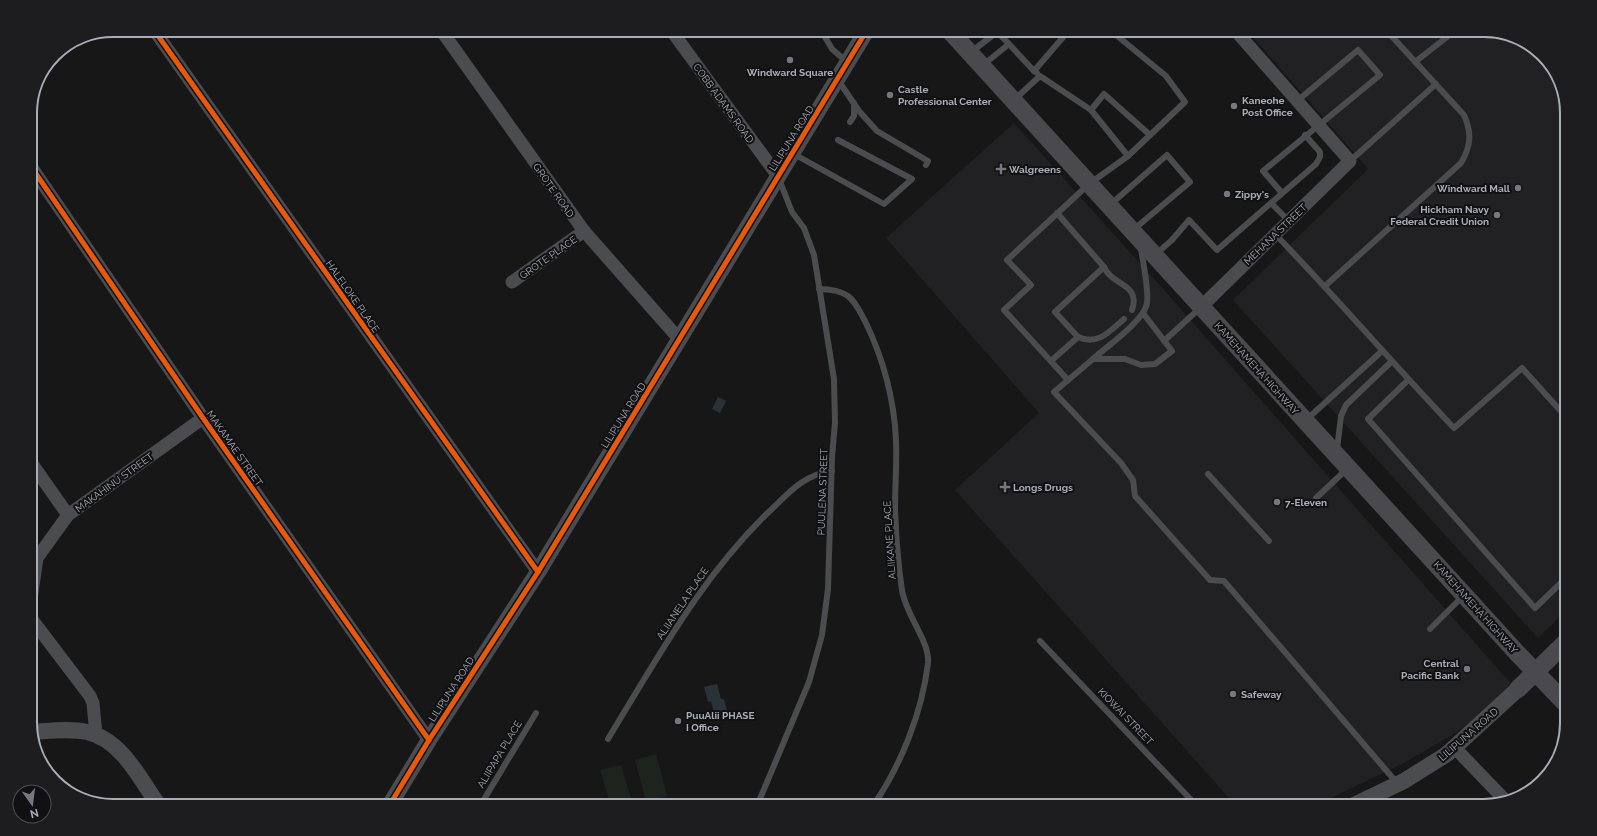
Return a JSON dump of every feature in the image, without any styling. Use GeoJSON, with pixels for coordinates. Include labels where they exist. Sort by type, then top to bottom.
{"type":"FeatureCollection","features":[{"type":"Feature","properties":{"kind":"main road","name":"KAMEHAMEHA HIGHWAY"},"geometry":{"type":"LineString","coordinates":[[955,37],[1342,462],[1560,698]]}},
{"type":"Feature","properties":{"kind":"main road"},"geometry":{"type":"LineString","coordinates":[[1518,689],[1560,648]]}},
{"type":"Feature","properties":{"kind":"street","name":"HALELOKE PLACE"},"geometry":{"type":"LineString","coordinates":[[159,37],[538,572]]}},
{"type":"Feature","properties":{"kind":"street","name":"GROTE ROAD"},"geometry":{"type":"LineString","coordinates":[[446,37],[584,231],[680,340]]}},
{"type":"Feature","properties":{"kind":"street","name":"COBB ADAMS ROAD"},"geometry":{"type":"LineString","coordinates":[[676,37],[778,176]]}},
{"type":"Feature","properties":{"kind":"street","name":"LILIPUNA ROAD"},"geometry":{"type":"LineString","coordinates":[[393,799],[429,740],[538,572],[863,37]]}},
{"type":"Feature","properties":{"kind":"street"},"geometry":{"type":"LineString","coordinates":[[1241,37],[1350,161]]}},
{"type":"Feature","properties":{"kind":"street","name":"MEHANA STREET"},"geometry":{"type":"LineString","coordinates":[[1201,307],[1350,161]]}},
{"type":"Feature","properties":{"kind":"street","name":"MAKAMAE STREET"},"geometry":{"type":"LineString","coordinates":[[37,175],[203,418],[429,740]]}},
{"type":"Feature","properties":{"kind":"street","name":"GROTE PLACE"},"geometry":{"type":"LineString","coordinates":[[512,282],[584,231]]}},
{"type":"Feature","properties":{"kind":"street","name":"MAKAHINU STREET"},"geometry":{"type":"LineString","coordinates":[[37,558],[68,515],[203,418]]}},
{"type":"Feature","properties":{"kind":"street"},"geometry":{"type":"LineString","coordinates":[[37,471],[68,515]]}},
{"type":"Feature","properties":{"kind":"street"},"geometry":{"type":"LineString","coordinates":[[37,626],[90,696],[93,704],[96,735]]}},
{"type":"Feature","properties":{"kind":"street","name":"LILIPUNA ROAD"},"geometry":{"type":"LineString","coordinates":[[1367,799],[1421,772],[1455,748],[1518,689]]}},
{"type":"Feature","properties":{"kind":"street"},"geometry":{"type":"LineString","coordinates":[[37,732],[76,731],[96,735],[105,739],[121,752],[154,799]]}},
{"type":"Feature","properties":{"kind":"street"},"geometry":{"type":"LineString","coordinates":[[1455,748],[1502,797]]}},
{"type":"Feature","properties":{"kind":"lane"},"geometry":{"type":"LineString","coordinates":[[825,37],[832,49],[847,62]]}},
{"type":"Feature","properties":{"kind":"lane"},"geometry":{"type":"LineString","coordinates":[[970,53],[989,37]]}},
{"type":"Feature","properties":{"kind":"lane"},"geometry":{"type":"LineString","coordinates":[[1002,37],[1040,76],[1091,110],[1128,156]]}},
{"type":"Feature","properties":{"kind":"lane"},"geometry":{"type":"LineString","coordinates":[[1034,71],[1063,37]]}},
{"type":"Feature","properties":{"kind":"lane"},"geometry":{"type":"LineString","coordinates":[[1068,380],[1004,310],[1031,286],[1007,260],[1089,184],[1128,156],[1185,102],[1166,76],[1119,37]]}},
{"type":"Feature","properties":{"kind":"lane"},"geometry":{"type":"LineString","coordinates":[[1325,286],[1461,163],[1467,153],[1471,141],[1469,126],[1464,115],[1392,37]]}},
{"type":"Feature","properties":{"kind":"lane"},"geometry":{"type":"LineString","coordinates":[[1415,62],[1447,37]]}},
{"type":"Feature","properties":{"kind":"lane"},"geometry":{"type":"LineString","coordinates":[[982,66],[1009,44]]}},
{"type":"Feature","properties":{"kind":"lane"},"geometry":{"type":"LineString","coordinates":[[1282,193],[1263,171],[1318,124],[1380,75],[1358,50],[1297,100]]}},
{"type":"Feature","properties":{"kind":"lane"},"geometry":{"type":"LineString","coordinates":[[1014,101],[1040,76]]}},
{"type":"Feature","properties":{"kind":"lane"},"geometry":{"type":"LineString","coordinates":[[838,79],[854,103],[877,131],[928,161],[926,165]]}},
{"type":"Feature","properties":{"kind":"lane"},"geometry":{"type":"LineString","coordinates":[[1350,161],[1436,84]]}},
{"type":"Feature","properties":{"kind":"lane"},"geometry":{"type":"LineString","coordinates":[[1091,110],[1104,94],[1150,135]]}},
{"type":"Feature","properties":{"kind":"lane"},"geometry":{"type":"LineString","coordinates":[[850,122],[854,116],[854,103]]}},
{"type":"Feature","properties":{"kind":"lane"},"geometry":{"type":"LineString","coordinates":[[1154,256],[1172,240],[1189,220],[1217,250],[1316,164],[1320,157],[1320,152],[1305,135]]}},
{"type":"Feature","properties":{"kind":"lane"},"geometry":{"type":"LineString","coordinates":[[792,154],[884,204],[912,180],[838,140]]}},
{"type":"Feature","properties":{"kind":"lane"},"geometry":{"type":"LineString","coordinates":[[1108,206],[1167,155],[1190,182],[1136,236],[1147,292],[1147,303],[1143,313],[1093,359],[1054,392],[1121,463],[1132,480],[1135,496],[1210,580],[1224,581],[1398,784]]}},
{"type":"Feature","properties":{"kind":"lane","name":"PUULENA STREET"},"geometry":{"type":"LineString","coordinates":[[760,799],[809,682],[822,635],[828,589],[835,393],[811,246],[804,228],[792,212],[778,176]]}},
{"type":"Feature","properties":{"kind":"lane"},"geometry":{"type":"LineString","coordinates":[[1272,203],[1289,220]]}},
{"type":"Feature","properties":{"kind":"lane"},"geometry":{"type":"LineString","coordinates":[[1058,213],[1111,277],[1128,288],[1132,293],[1134,299],[1132,310]]}},
{"type":"Feature","properties":{"kind":"lane"},"geometry":{"type":"LineString","coordinates":[[1275,234],[1325,286],[1408,380],[1454,428],[1522,368],[1560,410]]}},
{"type":"Feature","properties":{"kind":"lane"},"geometry":{"type":"LineString","coordinates":[[1104,267],[1055,312],[1078,337],[1089,340],[1101,338],[1124,319]]}},
{"type":"Feature","properties":{"kind":"lane","name":"ALIIKANE PLACE"},"geometry":{"type":"LineString","coordinates":[[819,289],[834,289],[842,292],[854,302],[869,329],[883,365],[895,422],[895,510],[902,589],[907,609],[924,642],[928,656],[924,684],[913,726],[897,765],[877,799]]}},
{"type":"Feature","properties":{"kind":"lane"},"geometry":{"type":"LineString","coordinates":[[1164,341],[1201,307]]}},
{"type":"Feature","properties":{"kind":"lane"},"geometry":{"type":"LineString","coordinates":[[1093,359],[1125,360],[1141,365],[1155,364],[1172,350],[1143,313]]}},
{"type":"Feature","properties":{"kind":"lane"},"geometry":{"type":"LineString","coordinates":[[1051,361],[1078,337]]}},
{"type":"Feature","properties":{"kind":"lane"},"geometry":{"type":"LineString","coordinates":[[1305,421],[1382,351]]}},
{"type":"Feature","properties":{"kind":"lane"},"geometry":{"type":"LineString","coordinates":[[1316,498],[1342,462],[1339,423],[1346,405],[1392,362]]}},
{"type":"Feature","properties":{"kind":"lane"},"geometry":{"type":"LineString","coordinates":[[1408,380],[1368,419],[1535,608],[1560,584]]}},
{"type":"Feature","properties":{"kind":"lane","name":"ALIIANELA PLACE"},"geometry":{"type":"LineString","coordinates":[[608,739],[700,591],[727,556],[758,522],[801,482],[820,472],[832,471]]}},
{"type":"Feature","properties":{"kind":"lane"},"geometry":{"type":"LineString","coordinates":[[1208,474],[1269,541]]}},
{"type":"Feature","properties":{"kind":"lane"},"geometry":{"type":"LineString","coordinates":[[1430,629],[1464,595]]}},
{"type":"Feature","properties":{"kind":"lane","name":"KIOWAI STREET"},"geometry":{"type":"LineString","coordinates":[[1040,642],[1190,799]]}},
{"type":"Feature","properties":{"kind":"lane","name":"ALIIPAPA PLACE"},"geometry":{"type":"LineString","coordinates":[[484,799],[536,713]]}},
{"type":"Feature","properties":{"kind":"shaded area"},"geometry":{"type":"Polygon","coordinates":[[[1253,37],[1499,38],[1518,45],[1534,56],[1552,79],[1559,98],[1560,108],[1560,617],[1538,638],[1233,300],[1368,169],[1253,37]]]}},
{"type":"Feature","properties":{"kind":"shaded area"},"geometry":{"type":"Polygon","coordinates":[[[1014,123],[1172,299],[1514,687],[1457,732],[1404,763],[1329,799],[1230,799],[955,490],[1039,413],[886,238],[1014,123]]]}},
{"type":"Feature","properties":{"kind":"shaded area"},"geometry":{"type":"Polygon","coordinates":[[[718,397],[726,401],[720,413],[712,409],[718,397]]]}},
{"type":"Feature","properties":{"kind":"shaded area"},"geometry":{"type":"Polygon","coordinates":[[[717,684],[721,699],[724,699],[728,714],[715,717],[711,701],[708,702],[704,687],[717,684]]]}},
{"type":"Feature","properties":{"kind":"shaded area"},"geometry":{"type":"Polygon","coordinates":[[[656,754],[667,796],[654,799],[645,799],[635,760],[656,754]]]}},
{"type":"Feature","properties":{"kind":"shaded area"},"geometry":{"type":"Polygon","coordinates":[[[621,765],[631,799],[609,799],[600,770],[621,765]]]}},
{"type":"Feature","properties":{"kind":"cycle path"},"geometry":{"type":"LineString","coordinates":[[159,37],[538,572]]}},
{"type":"Feature","properties":{"kind":"cycle path"},"geometry":{"type":"LineString","coordinates":[[393,799],[429,740],[538,572],[863,37]]}},
{"type":"Feature","properties":{"kind":"cycle path"},"geometry":{"type":"LineString","coordinates":[[37,175],[203,418],[429,740]]}},
{"type":"Feature","properties":{"kind":"place","name":"Windward Square"},"geometry":{"type":"Point","coordinates":[790,60]}},
{"type":"Feature","properties":{"kind":"place","name":"Castle Professional Center"},"geometry":{"type":"Point","coordinates":[890,95]}},
{"type":"Feature","properties":{"kind":"place","name":"Kaneohe Post Office"},"geometry":{"type":"Point","coordinates":[1234,106]}},
{"type":"Feature","properties":{"kind":"place","name":"Walgreens"},"geometry":{"type":"Point","coordinates":[1001,169]}},
{"type":"Feature","properties":{"kind":"place","name":"Windward Mall"},"geometry":{"type":"Point","coordinates":[1518,188]}},
{"type":"Feature","properties":{"kind":"place","name":"Zippy's"},"geometry":{"type":"Point","coordinates":[1227,194]}},
{"type":"Feature","properties":{"kind":"place","name":"Hickham Navy Federal Credit Union"},"geometry":{"type":"Point","coordinates":[1497,215]}},
{"type":"Feature","properties":{"kind":"place","name":"Longs Drugs"},"geometry":{"type":"Point","coordinates":[1005,487]}},
{"type":"Feature","properties":{"kind":"place","name":"7-Eleven"},"geometry":{"type":"Point","coordinates":[1277,502]}},
{"type":"Feature","properties":{"kind":"place","name":"Central Pacific Bank"},"geometry":{"type":"Point","coordinates":[1467,669]}},
{"type":"Feature","properties":{"kind":"place","name":"Safeway"},"geometry":{"type":"Point","coordinates":[1233,694]}},
{"type":"Feature","properties":{"kind":"place","name":"PuuAlii PHASE I Office"},"geometry":{"type":"Point","coordinates":[678,721]}}]}
